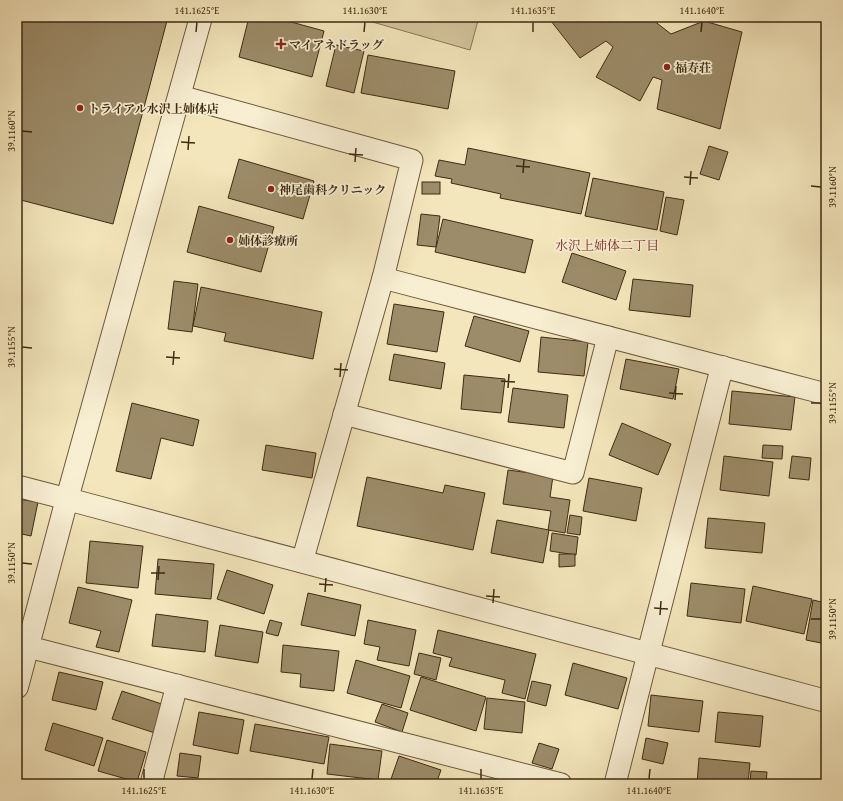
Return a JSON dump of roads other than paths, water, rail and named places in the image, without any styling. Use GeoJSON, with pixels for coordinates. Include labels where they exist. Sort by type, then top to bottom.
{"type":"FeatureCollection","features":[{"type":"Feature","properties":{"kind":"street"},"geometry":{"type":"LineString","coordinates":[[17,687],[22,645],[67,499],[201,17]]}},
{"type":"Feature","properties":{"kind":"street"},"geometry":{"type":"LineString","coordinates":[[180,96],[412,160],[383,278],[302,562]]}},
{"type":"Feature","properties":{"kind":"street"},"geometry":{"type":"LineString","coordinates":[[383,278],[826,394]]}},
{"type":"Feature","properties":{"kind":"street"},"geometry":{"type":"LineString","coordinates":[[344,414],[573,473],[608,337]]}},
{"type":"Feature","properties":{"kind":"street"},"geometry":{"type":"LineString","coordinates":[[615,784],[722,367]]}},
{"type":"Feature","properties":{"kind":"street"},"geometry":{"type":"LineString","coordinates":[[17,486],[826,701]]}},
{"type":"Feature","properties":{"kind":"street"},"geometry":{"type":"LineString","coordinates":[[22,645],[561,784]]}},
{"type":"Feature","properties":{"kind":"street"},"geometry":{"type":"LineString","coordinates":[[151,784],[177,685]]}},
{"type":"Feature","properties":{"kind":"place","name":"マイアネドラッグ"},"geometry":{"type":"Point","coordinates":[281,44]}},
{"type":"Feature","properties":{"kind":"place","name":"福寿荘"},"geometry":{"type":"Point","coordinates":[667,67]}},
{"type":"Feature","properties":{"kind":"place","name":"トライアル水沢上姉体店"},"geometry":{"type":"Point","coordinates":[80,108]}},
{"type":"Feature","properties":{"kind":"place","name":"神尾歯科クリニック"},"geometry":{"type":"Point","coordinates":[271,189]}},
{"type":"Feature","properties":{"kind":"place","name":"姉体診療所"},"geometry":{"type":"Point","coordinates":[230,240]}},
{"type":"Feature","properties":{"kind":"district","name":"水沢上姉体二丁目"},"geometry":{"type":"Point","coordinates":[607,245]}}]}
